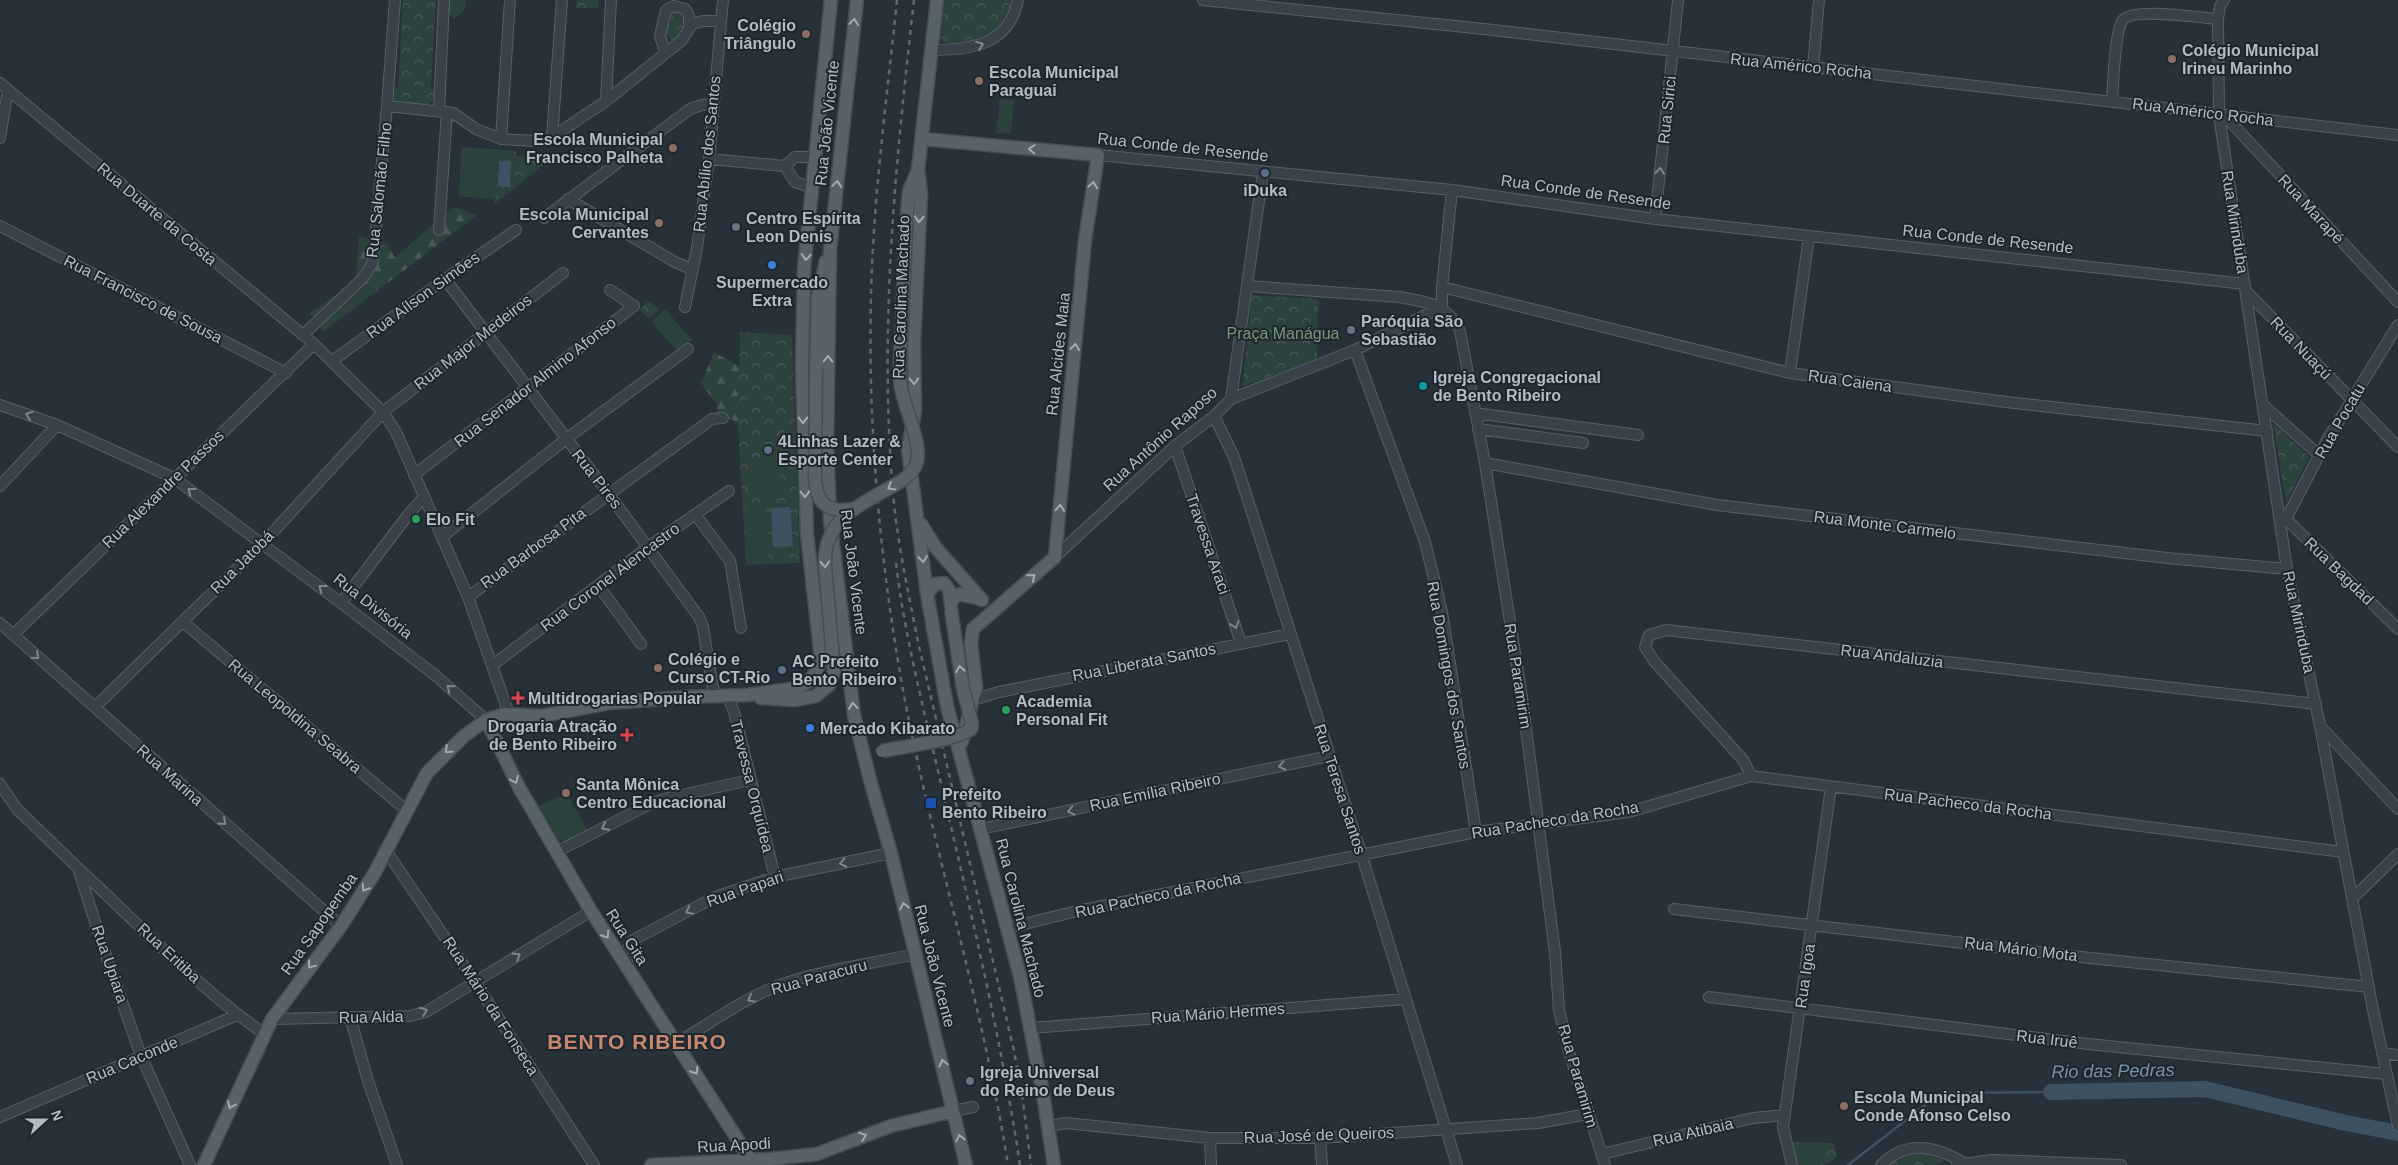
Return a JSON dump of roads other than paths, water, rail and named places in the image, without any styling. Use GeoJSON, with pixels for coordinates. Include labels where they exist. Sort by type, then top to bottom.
{"type":"FeatureCollection","features":[{"type":"Feature","properties":{"kind":"main road","name":"Rua João Vicente"},"geometry":{"type":"LineString","coordinates":[[748,695],[797,688],[809,681],[817,670],[820,656],[807,534],[802,367],[804,269],[831,0]]}},
{"type":"Feature","properties":{"kind":"main road","name":"Rua João Vicente"},"geometry":{"type":"LineString","coordinates":[[857,0],[830,250],[828,491],[854,715],[891,853],[966,1165]]}},
{"type":"Feature","properties":{"kind":"main road","name":"Rua Carolina Machado"},"geometry":{"type":"LineString","coordinates":[[937,0],[923,139],[918,170],[921,193],[914,343],[916,404],[908,449],[927,594],[948,706],[1008,928],[1031,1028],[1054,1165]]}},
{"type":"Feature","properties":{"kind":"main road","name":"Rua Conde de Resende"},"geometry":{"type":"LineString","coordinates":[[923,139],[1098,155]]}},
{"type":"Feature","properties":{"kind":"main road","name":"Rua Alcides Maia"},"geometry":{"type":"LineString","coordinates":[[1055,557],[1085,240],[1098,155]]}},
{"type":"Feature","properties":{"kind":"main road"},"geometry":{"type":"LineString","coordinates":[[486,720],[510,714],[548,716],[610,703],[720,695],[748,695],[790,700],[816,696],[829,685],[834,671],[825,547],[835,527],[854,509],[906,478],[913,470],[917,460],[916,446],[900,380],[906,225],[909,192],[918,170]]}},
{"type":"Feature","properties":{"kind":"main road"},"geometry":{"type":"LineString","coordinates":[[830,250],[822,271],[818,297],[814,440],[817,493],[822,502],[830,508],[854,509]]}},
{"type":"Feature","properties":{"kind":"main road"},"geometry":{"type":"LineString","coordinates":[[803,445],[816,452],[827,443]]}},
{"type":"Feature","properties":{"kind":"main road"},"geometry":{"type":"LineString","coordinates":[[917,516],[936,548],[982,600]]}},
{"type":"Feature","properties":{"kind":"main road","name":"Rua Antônio Raposo"},"geometry":{"type":"LineString","coordinates":[[962,755],[963,735],[973,700],[976,681],[971,643],[972,632],[1008,596],[1055,557]]}},
{"type":"Feature","properties":{"kind":"main road"},"geometry":{"type":"LineString","coordinates":[[864,754],[966,732],[972,728],[948,588],[942,583],[933,586],[927,594]]}},
{"type":"Feature","properties":{"kind":"main road","name":"Rua Antônio Raposo"},"geometry":{"type":"LineString","coordinates":[[951,605],[959,594],[991,601],[1008,596]]}},
{"type":"Feature","properties":{"kind":"main road","name":"Rua Sapopemba"},"geometry":{"type":"LineString","coordinates":[[205,1164],[272,1019],[341,926],[374,874],[385,849],[432,766],[464,736],[486,720]]}},
{"type":"Feature","properties":{"kind":"main road","name":"Rua Gita"},"geometry":{"type":"LineString","coordinates":[[486,720],[520,789],[591,911],[752,1163]]}},
{"type":"Feature","properties":{"kind":"main road","name":"Rua Apodi"},"geometry":{"type":"LineString","coordinates":[[652,1165],[752,1163],[814,1159],[891,1126],[953,1111]]}},
{"type":"Feature","properties":{"kind":"street","name":"Rua Salomão Filho"},"geometry":{"type":"LineString","coordinates":[[303,335],[364,277],[373,262],[396,0]]}},
{"type":"Feature","properties":{"kind":"street"},"geometry":{"type":"LineString","coordinates":[[439,230],[444,0]]}},
{"type":"Feature","properties":{"kind":"street"},"geometry":{"type":"LineString","coordinates":[[501,139],[510,0]]}},
{"type":"Feature","properties":{"kind":"street"},"geometry":{"type":"LineString","coordinates":[[552,136],[562,0]]}},
{"type":"Feature","properties":{"kind":"street"},"geometry":{"type":"LineString","coordinates":[[606,100],[611,0]]}},
{"type":"Feature","properties":{"kind":"street","name":"Rua Abílio dos Santos"},"geometry":{"type":"LineString","coordinates":[[685,307],[697,248],[708,158],[723,0]]}},
{"type":"Feature","properties":{"kind":"street"},"geometry":{"type":"LineString","coordinates":[[932,50],[960,50],[985,44],[996,37],[1010,21],[1018,0]]}},
{"type":"Feature","properties":{"kind":"street","name":"Rua Américo Rocha"},"geometry":{"type":"LineString","coordinates":[[1203,0],[1484,29],[1673,52],[2112,100],[2222,115],[2398,135]]}},
{"type":"Feature","properties":{"kind":"street","name":"Rua Sirici"},"geometry":{"type":"LineString","coordinates":[[1655,219],[1678,0]]}},
{"type":"Feature","properties":{"kind":"street"},"geometry":{"type":"LineString","coordinates":[[1813,67],[1820,0]]}},
{"type":"Feature","properties":{"kind":"street","name":"Rua Mirinduba"},"geometry":{"type":"LineString","coordinates":[[2224,0],[2220,6],[2218,19],[2222,115],[2245,287],[2267,431],[2283,516],[2287,569],[2316,704],[2369,987],[2398,1126]]}},
{"type":"Feature","properties":{"kind":"street"},"geometry":{"type":"LineString","coordinates":[[664,52],[660,36],[665,12],[670,7],[679,6],[685,9],[688,14],[700,22]]}},
{"type":"Feature","properties":{"kind":"street"},"geometry":{"type":"LineString","coordinates":[[2112,100],[2118,30],[2123,18],[2143,13],[2218,19]]}},
{"type":"Feature","properties":{"kind":"street"},"geometry":{"type":"LineString","coordinates":[[688,14],[689,28]]}},
{"type":"Feature","properties":{"kind":"street","name":"Rua Salomão Filho"},"geometry":{"type":"LineString","coordinates":[[387,106],[443,111],[459,116],[476,129],[501,139],[527,142],[552,136],[606,100],[664,52],[682,40],[692,24],[721,21]]}},
{"type":"Feature","properties":{"kind":"street"},"geometry":{"type":"LineString","coordinates":[[0,138],[4,86]]}},
{"type":"Feature","properties":{"kind":"street","name":"Rua Duarte da Costa"},"geometry":{"type":"LineString","coordinates":[[4,86],[314,344]]}},
{"type":"Feature","properties":{"kind":"street"},"geometry":{"type":"LineString","coordinates":[[544,218],[690,109],[713,104]]}},
{"type":"Feature","properties":{"kind":"street","name":"Rua Marapé"},"geometry":{"type":"LineString","coordinates":[[2222,115],[2398,302]]}},
{"type":"Feature","properties":{"kind":"street","name":"Rua Conde de Resende"},"geometry":{"type":"LineString","coordinates":[[1098,155],[1452,190],[1655,219],[2245,287]]}},
{"type":"Feature","properties":{"kind":"street"},"geometry":{"type":"LineString","coordinates":[[708,158],[785,166],[795,157],[816,157]]}},
{"type":"Feature","properties":{"kind":"street"},"geometry":{"type":"LineString","coordinates":[[785,166],[795,182],[813,188]]}},
{"type":"Feature","properties":{"kind":"street","name":"Rua Antônio Raposo"},"geometry":{"type":"LineString","coordinates":[[1055,557],[1175,446],[1214,416],[1231,399],[1263,172]]}},
{"type":"Feature","properties":{"kind":"street"},"geometry":{"type":"LineString","coordinates":[[1442,307],[1442,287],[1452,190]]}},
{"type":"Feature","properties":{"kind":"street"},"geometry":{"type":"LineString","coordinates":[[568,199],[674,262],[692,269]]}},
{"type":"Feature","properties":{"kind":"street","name":"Rua Francisco de Sousa"},"geometry":{"type":"LineString","coordinates":[[0,226],[286,373]]}},
{"type":"Feature","properties":{"kind":"street","name":"Rua Aílson Simões"},"geometry":{"type":"LineString","coordinates":[[332,361],[445,278],[516,230]]}},
{"type":"Feature","properties":{"kind":"street"},"geometry":{"type":"LineString","coordinates":[[1790,373],[1809,236]]}},
{"type":"Feature","properties":{"kind":"street","name":"Rua Major Medeiros"},"geometry":{"type":"LineString","coordinates":[[384,412],[563,273]]}},
{"type":"Feature","properties":{"kind":"street","name":"Rua Pires"},"geometry":{"type":"LineString","coordinates":[[445,278],[608,493],[701,622],[720,695]]}},
{"type":"Feature","properties":{"kind":"street"},"geometry":{"type":"LineString","coordinates":[[1247,286],[1399,297],[1442,307]]}},
{"type":"Feature","properties":{"kind":"street","name":"Rua Caiena"},"geometry":{"type":"LineString","coordinates":[[1442,287],[1790,373],[2006,402],[2267,431]]}},
{"type":"Feature","properties":{"kind":"street","name":"Rua Nuaçú"},"geometry":{"type":"LineString","coordinates":[[2245,287],[2351,400],[2398,446]]}},
{"type":"Feature","properties":{"kind":"street","name":"Rua Senador Almino Afonso"},"geometry":{"type":"LineString","coordinates":[[414,475],[634,306],[610,290]]}},
{"type":"Feature","properties":{"kind":"street"},"geometry":{"type":"LineString","coordinates":[[1231,399],[1355,350],[1442,307]]}},
{"type":"Feature","properties":{"kind":"street","name":"Rua Paramirim"},"geometry":{"type":"LineString","coordinates":[[1442,307],[1451,314],[1460,331],[1485,463],[1522,698],[1539,823],[1555,952],[1559,1010],[1569,1052],[1605,1165]]}},
{"type":"Feature","properties":{"kind":"street","name":"Rua Pocatu"},"geometry":{"type":"LineString","coordinates":[[2283,516],[2351,400],[2398,325]]}},
{"type":"Feature","properties":{"kind":"street"},"geometry":{"type":"LineString","coordinates":[[314,344],[384,412],[396,432],[468,597],[510,714]]}},
{"type":"Feature","properties":{"kind":"street","name":"Rua Alexandre Passos"},"geometry":{"type":"LineString","coordinates":[[13,635],[314,344]]}},
{"type":"Feature","properties":{"kind":"street"},"geometry":{"type":"LineString","coordinates":[[442,537],[566,439],[688,349]]}},
{"type":"Feature","properties":{"kind":"street","name":"Rua Domingos dos Santos"},"geometry":{"type":"LineString","coordinates":[[1355,350],[1425,542],[1442,612],[1476,832]]}},
{"type":"Feature","properties":{"kind":"street","name":"Rua Divisória"},"geometry":{"type":"LineString","coordinates":[[0,405],[57,425],[174,478],[263,543],[435,675],[486,720]]}},
{"type":"Feature","properties":{"kind":"street"},"geometry":{"type":"LineString","coordinates":[[2263,405],[2319,455]]}},
{"type":"Feature","properties":{"kind":"street","name":"Rua Jatobá"},"geometry":{"type":"LineString","coordinates":[[95,707],[263,543],[384,412]]}},
{"type":"Feature","properties":{"kind":"street"},"geometry":{"type":"LineString","coordinates":[[1475,413],[1638,436]]}},
{"type":"Feature","properties":{"kind":"street","name":"Rua Teresa Santos"},"geometry":{"type":"LineString","coordinates":[[1214,416],[1234,457],[1361,853],[1457,1165]]}},
{"type":"Feature","properties":{"kind":"street","name":"Rua Barbosa Pita"},"geometry":{"type":"LineString","coordinates":[[468,597],[608,493],[712,419],[723,418]]}},
{"type":"Feature","properties":{"kind":"street"},"geometry":{"type":"LineString","coordinates":[[0,486],[57,425]]}},
{"type":"Feature","properties":{"kind":"street"},"geometry":{"type":"LineString","coordinates":[[1478,429],[1583,443]]}},
{"type":"Feature","properties":{"kind":"street","name":"Travessa Araci"},"geometry":{"type":"LineString","coordinates":[[1175,446],[1241,643]]}},
{"type":"Feature","properties":{"kind":"street","name":"Rua Monte Carmelo"},"geometry":{"type":"LineString","coordinates":[[1485,463],[1717,505],[2167,558],[2287,569]]}},
{"type":"Feature","properties":{"kind":"street","name":"Rua Coronel Alencastro"},"geometry":{"type":"LineString","coordinates":[[493,665],[648,547],[729,491]]}},
{"type":"Feature","properties":{"kind":"street"},"geometry":{"type":"LineString","coordinates":[[341,603],[408,515],[424,497]]}},
{"type":"Feature","properties":{"kind":"street"},"geometry":{"type":"LineString","coordinates":[[695,514],[730,561],[741,628]]}},
{"type":"Feature","properties":{"kind":"street","name":"Rua Bagdad"},"geometry":{"type":"LineString","coordinates":[[2283,516],[2398,629]]}},
{"type":"Feature","properties":{"kind":"street"},"geometry":{"type":"LineString","coordinates":[[598,585],[641,644]]}},
{"type":"Feature","properties":{"kind":"street","name":"Rua Leopoldina Seabra"},"geometry":{"type":"LineString","coordinates":[[184,622],[406,810]]}},
{"type":"Feature","properties":{"kind":"street","name":"Rua Marina"},"geometry":{"type":"LineString","coordinates":[[0,623],[341,926]]}},
{"type":"Feature","properties":{"kind":"street","name":"Rua Andaluzia"},"geometry":{"type":"LineString","coordinates":[[1751,776],[1744,761],[1654,661],[1645,647],[1649,636],[1666,630],[2316,704]]}},
{"type":"Feature","properties":{"kind":"street","name":"Rua Liberata Santos"},"geometry":{"type":"LineString","coordinates":[[973,700],[999,692],[1290,634]]}},
{"type":"Feature","properties":{"kind":"street"},"geometry":{"type":"LineString","coordinates":[[976,681],[986,688],[999,692]]}},
{"type":"Feature","properties":{"kind":"street","name":"Travessa Orquídea"},"geometry":{"type":"LineString","coordinates":[[720,695],[734,712],[775,877]]}},
{"type":"Feature","properties":{"kind":"street"},"geometry":{"type":"LineString","coordinates":[[2320,726],[2398,809]]}},
{"type":"Feature","properties":{"kind":"street","name":"Rua Emília Ribeiro"},"geometry":{"type":"LineString","coordinates":[[981,829],[1329,756]]}},
{"type":"Feature","properties":{"kind":"street","name":"Rua Pacheco da Rocha"},"geometry":{"type":"LineString","coordinates":[[1008,928],[1077,911],[1361,853],[1476,832],[1629,812],[1751,776],[2343,852]]}},
{"type":"Feature","properties":{"kind":"street"},"geometry":{"type":"LineString","coordinates":[[556,852],[652,803],[750,780]]}},
{"type":"Feature","properties":{"kind":"street","name":"Rua Upiara"},"geometry":{"type":"LineString","coordinates":[[0,784],[17,809],[78,868],[102,944],[142,1056],[190,1165]]}},
{"type":"Feature","properties":{"kind":"street","name":"Rua Igoa"},"geometry":{"type":"LineString","coordinates":[[1792,1165],[1784,1134],[1785,1115],[1830,787]]}},
{"type":"Feature","properties":{"kind":"street","name":"Rua Mário da Fonseca"},"geometry":{"type":"LineString","coordinates":[[385,849],[476,982],[594,1165]]}},
{"type":"Feature","properties":{"kind":"street","name":"Rua Papari"},"geometry":{"type":"LineString","coordinates":[[627,966],[627,950],[633,940],[715,897],[775,877],[891,853]]}},
{"type":"Feature","properties":{"kind":"street"},"geometry":{"type":"LineString","coordinates":[[2353,898],[2398,854]]}},
{"type":"Feature","properties":{"kind":"street","name":"Rua Eritiba"},"geometry":{"type":"LineString","coordinates":[[78,868],[131,917],[170,957],[237,1015],[264,1034]]}},
{"type":"Feature","properties":{"kind":"street","name":"Rua Mário Mota"},"geometry":{"type":"LineString","coordinates":[[1674,909],[1812,923],[2090,958],[2369,987]]}},
{"type":"Feature","properties":{"kind":"street","name":"Rua Alda"},"geometry":{"type":"LineString","coordinates":[[272,1019],[410,1016],[431,1009],[591,911]]}},
{"type":"Feature","properties":{"kind":"street","name":"Rua Paracuru"},"geometry":{"type":"LineString","coordinates":[[677,1043],[754,997],[776,987],[797,980],[915,954]]}},
{"type":"Feature","properties":{"kind":"street","name":"Rua Iruê"},"geometry":{"type":"LineString","coordinates":[[1709,997],[2088,1044],[2386,1074]]}},
{"type":"Feature","properties":{"kind":"street","name":"Rua Mário Hermes"},"geometry":{"type":"LineString","coordinates":[[1031,1028],[1405,999]]}},
{"type":"Feature","properties":{"kind":"street","name":"Rua Caconde"},"geometry":{"type":"LineString","coordinates":[[0,1117],[237,1015]]}},
{"type":"Feature","properties":{"kind":"street"},"geometry":{"type":"LineString","coordinates":[[350,1017],[368,1081],[397,1165]]}},
{"type":"Feature","properties":{"kind":"street"},"geometry":{"type":"LineString","coordinates":[[2382,1053],[2398,1055]]}},
{"type":"Feature","properties":{"kind":"street"},"geometry":{"type":"LineString","coordinates":[[953,1111],[973,1107]]}},
{"type":"Feature","properties":{"kind":"street","name":"Rua José de Queiros"},"geometry":{"type":"LineString","coordinates":[[1048,1126],[1066,1123],[1210,1138],[1320,1138],[1538,1123],[1588,1114]]}},
{"type":"Feature","properties":{"kind":"street","name":"Rua Atibaia"},"geometry":{"type":"LineString","coordinates":[[1602,1154],[1753,1118],[1785,1115]]}},
{"type":"Feature","properties":{"kind":"street"},"geometry":{"type":"LineString","coordinates":[[1210,1138],[1211,1165]]}},
{"type":"Feature","properties":{"kind":"street"},"geometry":{"type":"LineString","coordinates":[[1320,1138],[1322,1165]]}},
{"type":"Feature","properties":{"kind":"street"},"geometry":{"type":"LineString","coordinates":[[1881,1165],[1899,1152],[1916,1148],[1939,1149],[1960,1164],[1992,1160],[2121,1165]]}},
{"type":"Feature","properties":{"kind":"water"},"geometry":{"type":"Polygon","coordinates":[[[499,161],[511,162],[510,187],[498,186],[499,161]]]}},
{"type":"Feature","properties":{"kind":"water"},"geometry":{"type":"Polygon","coordinates":[[[790,507],[793,546],[773,547],[771,508],[790,507]]]}},
{"type":"Feature","properties":{"kind":"waterway","name":"Rio das Pedras"},"geometry":{"type":"LineString","coordinates":[[2051,1092],[2205,1089],[2346,1123],[2398,1133]]}},
{"type":"Feature","properties":{"kind":"waterway","name":"Rio das Pedras"},"geometry":{"type":"LineString","coordinates":[[1848,1165],[1941,1093],[2051,1092]]}},
{"type":"Feature","properties":{"kind":"railway"},"geometry":{"type":"LineString","coordinates":[[897,0],[879,166],[872,266],[871,372],[876,479],[881,532],[894,638],[915,750],[972,987],[998,1105],[1008,1165]]}},
{"type":"Feature","properties":{"kind":"railway"},"geometry":{"type":"LineString","coordinates":[[914,0],[895,189],[888,315],[889,441],[894,504],[901,556],[918,642],[1014,1051],[1031,1165]]}},
{"type":"Feature","properties":{"kind":"railway"},"geometry":{"type":"LineString","coordinates":[[896,563],[916,676],[995,1023],[1020,1165]]}},
{"type":"Feature","properties":{"kind":"place","name":"Colégio Triângulo"},"geometry":{"type":"Point","coordinates":[806,34]}},
{"type":"Feature","properties":{"kind":"place","name":"Colégio Municipal Irineu Marinho"},"geometry":{"type":"Point","coordinates":[2172,59]}},
{"type":"Feature","properties":{"kind":"place","name":"Escola Municipal Paraguai"},"geometry":{"type":"Point","coordinates":[979,81]}},
{"type":"Feature","properties":{"kind":"place","name":"Escola Municipal Francisco Palheta"},"geometry":{"type":"Point","coordinates":[673,148]}},
{"type":"Feature","properties":{"kind":"place","name":"iDuka"},"geometry":{"type":"Point","coordinates":[1265,173]}},
{"type":"Feature","properties":{"kind":"place","name":"Escola Municipal Cervantes"},"geometry":{"type":"Point","coordinates":[659,223]}},
{"type":"Feature","properties":{"kind":"place","name":"Centro Espírita Leon Denis"},"geometry":{"type":"Point","coordinates":[736,227]}},
{"type":"Feature","properties":{"kind":"place","name":"Supermercado Extra"},"geometry":{"type":"Point","coordinates":[772,265]}},
{"type":"Feature","properties":{"kind":"place","name":"Paróquia São Sebastião"},"geometry":{"type":"Point","coordinates":[1351,330]}},
{"type":"Feature","properties":{"kind":"place","name":"Igreja Congregacional de Bento Ribeiro"},"geometry":{"type":"Point","coordinates":[1423,386]}},
{"type":"Feature","properties":{"kind":"place","name":"4Linhas Lazer & Esporte Center"},"geometry":{"type":"Point","coordinates":[768,450]}},
{"type":"Feature","properties":{"kind":"place","name":"Elo Fit"},"geometry":{"type":"Point","coordinates":[416,519]}},
{"type":"Feature","properties":{"kind":"place","name":"Colégio e Curso CT-Rio"},"geometry":{"type":"Point","coordinates":[658,668]}},
{"type":"Feature","properties":{"kind":"place","name":"AC Prefeito Bento Ribeiro"},"geometry":{"type":"Point","coordinates":[782,670]}},
{"type":"Feature","properties":{"kind":"place","name":"Multidrogarias Popular"},"geometry":{"type":"Point","coordinates":[518,698]}},
{"type":"Feature","properties":{"kind":"place","name":"Academia Personal Fit"},"geometry":{"type":"Point","coordinates":[1006,710]}},
{"type":"Feature","properties":{"kind":"place","name":"Mercado Kibarato"},"geometry":{"type":"Point","coordinates":[810,728]}},
{"type":"Feature","properties":{"kind":"place","name":"Drogaria Atração de Bento Ribeiro"},"geometry":{"type":"Point","coordinates":[627,735]}},
{"type":"Feature","properties":{"kind":"place","name":"Santa Mônica Centro Educacional"},"geometry":{"type":"Point","coordinates":[566,793]}},
{"type":"Feature","properties":{"kind":"place","name":"Prefeito Bento Ribeiro"},"geometry":{"type":"Point","coordinates":[931,803]}},
{"type":"Feature","properties":{"kind":"place","name":"Igreja Universal do Reino de Deus"},"geometry":{"type":"Point","coordinates":[970,1081]}},
{"type":"Feature","properties":{"kind":"place","name":"Escola Municipal Conde Afonso Celso"},"geometry":{"type":"Point","coordinates":[1844,1106]}},
{"type":"Feature","properties":{"kind":"district","name":"BENTO RIBEIRO"},"geometry":{"type":"Point","coordinates":[637,1041]}},
{"type":"Feature","properties":{"kind":"park label","name":"Praça Manágua"},"geometry":{"type":"Point","coordinates":[1283,333]}}]}
